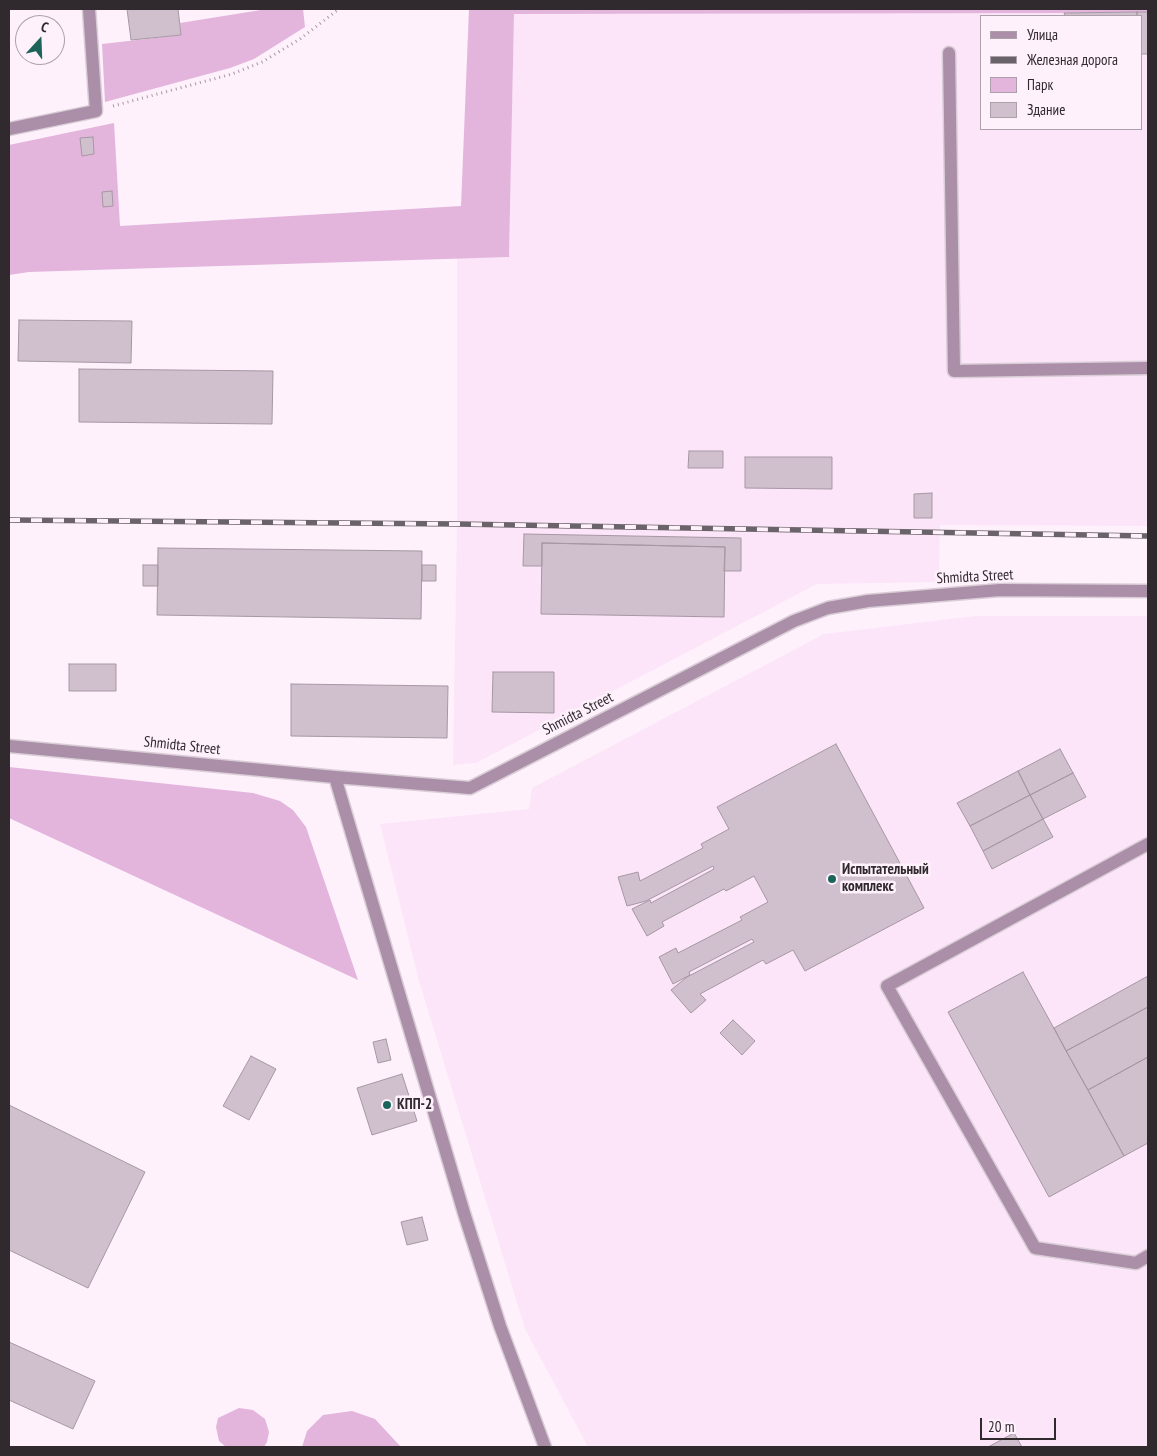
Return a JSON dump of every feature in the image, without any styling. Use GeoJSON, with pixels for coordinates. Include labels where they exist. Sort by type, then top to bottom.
{"type":"FeatureCollection","features":[{"type":"Feature","properties":{"kind":"street"},"geometry":{"type":"LineString","coordinates":[[9,129],[96,111],[90,9]]}},
{"type":"Feature","properties":{"kind":"street"},"geometry":{"type":"LineString","coordinates":[[949,53],[954,371],[1148,368]]}},
{"type":"Feature","properties":{"kind":"street","name":"Shmidta Street"},"geometry":{"type":"LineString","coordinates":[[9,746],[470,788],[794,621],[828,608],[868,601],[1000,590],[1148,591]]}},
{"type":"Feature","properties":{"kind":"street"},"geometry":{"type":"LineString","coordinates":[[335,777],[464,1213],[500,1326],[545,1447]]}},
{"type":"Feature","properties":{"kind":"street"},"geometry":{"type":"LineString","coordinates":[[1148,844],[887,986],[1034,1248],[1136,1263],[1148,1256]]}},
{"type":"Feature","properties":{"kind":"path"},"geometry":{"type":"LineString","coordinates":[[96,111],[232,74],[281,52],[339,9]]}},
{"type":"Feature","properties":{"kind":"shaded area"},"geometry":{"type":"Polygon","coordinates":[[[1148,12],[1148,526],[940,525],[939,582],[817,584],[476,763],[453,765],[457,524],[457,258],[509,257],[514,14],[1148,12]]]}},
{"type":"Feature","properties":{"kind":"shaded area"},"geometry":{"type":"Polygon","coordinates":[[[975,616],[1148,616],[1148,1447],[588,1447],[525,1329],[419,981],[380,824],[529,809],[532,788],[824,634],[975,616]]]}},
{"type":"Feature","properties":{"kind":"green space"},"geometry":{"type":"Polygon","coordinates":[[[267,9],[303,9],[305,27],[254,59],[230,68],[105,102],[102,44],[181,35],[180,23],[267,9]]]}},
{"type":"Feature","properties":{"kind":"green space"},"geometry":{"type":"Polygon","coordinates":[[[469,9],[1148,9],[1148,12],[514,14],[509,257],[29,272],[9,275],[9,145],[114,123],[120,226],[461,206],[469,9]]]}},
{"type":"Feature","properties":{"kind":"green space"},"geometry":{"type":"Polygon","coordinates":[[[9,767],[253,793],[280,801],[293,810],[306,827],[358,980],[9,818],[9,767]]]}},
{"type":"Feature","properties":{"kind":"green space"},"geometry":{"type":"Polygon","coordinates":[[[239,1408],[253,1410],[265,1419],[269,1432],[264,1447],[226,1447],[219,1441],[216,1427],[218,1418],[239,1408]]]}},
{"type":"Feature","properties":{"kind":"green space"},"geometry":{"type":"Polygon","coordinates":[[[352,1411],[375,1419],[401,1447],[302,1447],[307,1431],[323,1415],[352,1411]]]}},
{"type":"Feature","properties":{"kind":"building"},"geometry":{"type":"Polygon","coordinates":[[[127,9],[178,9],[181,35],[131,40],[127,9]]]}},
{"type":"Feature","properties":{"kind":"building"},"geometry":{"type":"Polygon","coordinates":[[[1137,12],[1137,15],[1065,15],[1064,13],[1137,12]]]}},
{"type":"Feature","properties":{"kind":"building"},"geometry":{"type":"Polygon","coordinates":[[[1137,12],[1148,12],[1148,54],[1142,54],[1142,15],[1137,15],[1137,12]]]}},
{"type":"Feature","properties":{"kind":"building"},"geometry":{"type":"Polygon","coordinates":[[[93,137],[94,154],[82,156],[80,138],[93,137]]]}},
{"type":"Feature","properties":{"kind":"building"},"geometry":{"type":"Polygon","coordinates":[[[112,191],[113,206],[103,207],[102,192],[112,191]]]}},
{"type":"Feature","properties":{"kind":"building"},"geometry":{"type":"Polygon","coordinates":[[[19,320],[132,321],[131,363],[18,361],[19,320]]]}},
{"type":"Feature","properties":{"kind":"building"},"geometry":{"type":"Polygon","coordinates":[[[79,369],[273,371],[272,424],[79,422],[79,369]]]}},
{"type":"Feature","properties":{"kind":"building"},"geometry":{"type":"Polygon","coordinates":[[[689,451],[723,451],[723,468],[688,468],[689,451]]]}},
{"type":"Feature","properties":{"kind":"building"},"geometry":{"type":"Polygon","coordinates":[[[745,457],[832,457],[832,489],[745,488],[745,457]]]}},
{"type":"Feature","properties":{"kind":"building"},"geometry":{"type":"Polygon","coordinates":[[[932,493],[932,518],[914,518],[914,494],[932,493]]]}},
{"type":"Feature","properties":{"kind":"building"},"geometry":{"type":"Polygon","coordinates":[[[524,534],[741,538],[741,571],[724,571],[725,547],[542,543],[542,566],[523,566],[524,534]]]}},
{"type":"Feature","properties":{"kind":"building"},"geometry":{"type":"Polygon","coordinates":[[[542,543],[725,547],[724,617],[541,614],[542,543]]]}},
{"type":"Feature","properties":{"kind":"building"},"geometry":{"type":"Polygon","coordinates":[[[158,548],[422,551],[421,619],[157,615],[158,548]]]}},
{"type":"Feature","properties":{"kind":"building"},"geometry":{"type":"Polygon","coordinates":[[[143,565],[158,565],[158,586],[143,586],[143,565]]]}},
{"type":"Feature","properties":{"kind":"building"},"geometry":{"type":"Polygon","coordinates":[[[422,565],[436,565],[436,581],[422,581],[422,565]]]}},
{"type":"Feature","properties":{"kind":"building"},"geometry":{"type":"Polygon","coordinates":[[[69,664],[116,664],[116,691],[69,691],[69,664]]]}},
{"type":"Feature","properties":{"kind":"building"},"geometry":{"type":"Polygon","coordinates":[[[493,672],[554,672],[554,713],[492,712],[493,672]]]}},
{"type":"Feature","properties":{"kind":"building"},"geometry":{"type":"Polygon","coordinates":[[[291,684],[448,686],[447,738],[291,736],[291,684]]]}},
{"type":"Feature","properties":{"kind":"building","name":"Испытательный комплекс"},"geometry":{"type":"Polygon","coordinates":[[[836,744],[924,908],[805,971],[793,950],[766,964],[763,960],[700,994],[706,1000],[691,1013],[671,990],[687,977],[754,942],[752,939],[689,972],[690,975],[673,984],[659,957],[676,948],[678,953],[742,920],[740,917],[768,902],[754,876],[726,891],[724,889],[662,922],[664,926],[647,936],[632,909],[650,900],[651,903],[714,869],[713,866],[646,901],[627,906],[618,877],[638,872],[640,881],[703,848],[701,844],[729,829],[717,807],[836,744]]]}},
{"type":"Feature","properties":{"kind":"building"},"geometry":{"type":"Polygon","coordinates":[[[1060,749],[1073,773],[1030,795],[1018,771],[1060,749]]]}},
{"type":"Feature","properties":{"kind":"building"},"geometry":{"type":"Polygon","coordinates":[[[1018,771],[1030,795],[970,826],[957,803],[1018,771]]]}},
{"type":"Feature","properties":{"kind":"building"},"geometry":{"type":"Polygon","coordinates":[[[1073,773],[1086,797],[1043,819],[1030,795],[1073,773]]]}},
{"type":"Feature","properties":{"kind":"building"},"geometry":{"type":"Polygon","coordinates":[[[1030,795],[1043,819],[983,851],[970,826],[1030,795]]]}},
{"type":"Feature","properties":{"kind":"building"},"geometry":{"type":"Polygon","coordinates":[[[1043,819],[1053,837],[992,869],[983,851],[1043,819]]]}},
{"type":"Feature","properties":{"kind":"building"},"geometry":{"type":"Polygon","coordinates":[[[1023,972],[1124,1156],[1049,1197],[948,1012],[1023,972]]]}},
{"type":"Feature","properties":{"kind":"building"},"geometry":{"type":"Polygon","coordinates":[[[1148,976],[1148,1007],[1066,1051],[1054,1028],[1148,976]]]}},
{"type":"Feature","properties":{"kind":"building"},"geometry":{"type":"Polygon","coordinates":[[[1148,1007],[1148,1057],[1088,1090],[1066,1051],[1148,1007]]]}},
{"type":"Feature","properties":{"kind":"building"},"geometry":{"type":"Polygon","coordinates":[[[733,1020],[755,1041],[742,1055],[720,1033],[733,1020]]]}},
{"type":"Feature","properties":{"kind":"building"},"geometry":{"type":"Polygon","coordinates":[[[386,1039],[391,1060],[378,1063],[373,1042],[386,1039]]]}},
{"type":"Feature","properties":{"kind":"building"},"geometry":{"type":"Polygon","coordinates":[[[251,1056],[276,1069],[249,1120],[223,1106],[251,1056]]]}},
{"type":"Feature","properties":{"kind":"building"},"geometry":{"type":"Polygon","coordinates":[[[1148,1057],[1148,1143],[1124,1156],[1088,1090],[1148,1057]]]}},
{"type":"Feature","properties":{"kind":"building","name":"КПП-2"},"geometry":{"type":"Polygon","coordinates":[[[402,1074],[417,1121],[372,1135],[357,1088],[402,1074]]]}},
{"type":"Feature","properties":{"kind":"building"},"geometry":{"type":"Polygon","coordinates":[[[9,1105],[145,1172],[88,1288],[9,1250],[9,1105]]]}},
{"type":"Feature","properties":{"kind":"building"},"geometry":{"type":"Polygon","coordinates":[[[422,1217],[428,1240],[407,1245],[401,1222],[422,1217]]]}},
{"type":"Feature","properties":{"kind":"building"},"geometry":{"type":"Polygon","coordinates":[[[9,1342],[95,1381],[73,1429],[9,1400],[9,1342]]]}},
{"type":"Feature","properties":{"kind":"building"},"geometry":{"type":"Polygon","coordinates":[[[1014,1433],[1022,1447],[988,1447],[1014,1433]]]}},
{"type":"Feature","properties":{"kind":"railway"},"geometry":{"type":"LineString","coordinates":[[9,520],[457,524],[1148,536]]}},
{"type":"Feature","properties":{"kind":"place","name":"Испытательный комплекс"},"geometry":{"type":"Point","coordinates":[832,879]}},
{"type":"Feature","properties":{"kind":"place","name":"КПП-2"},"geometry":{"type":"Point","coordinates":[387,1105]}}]}
